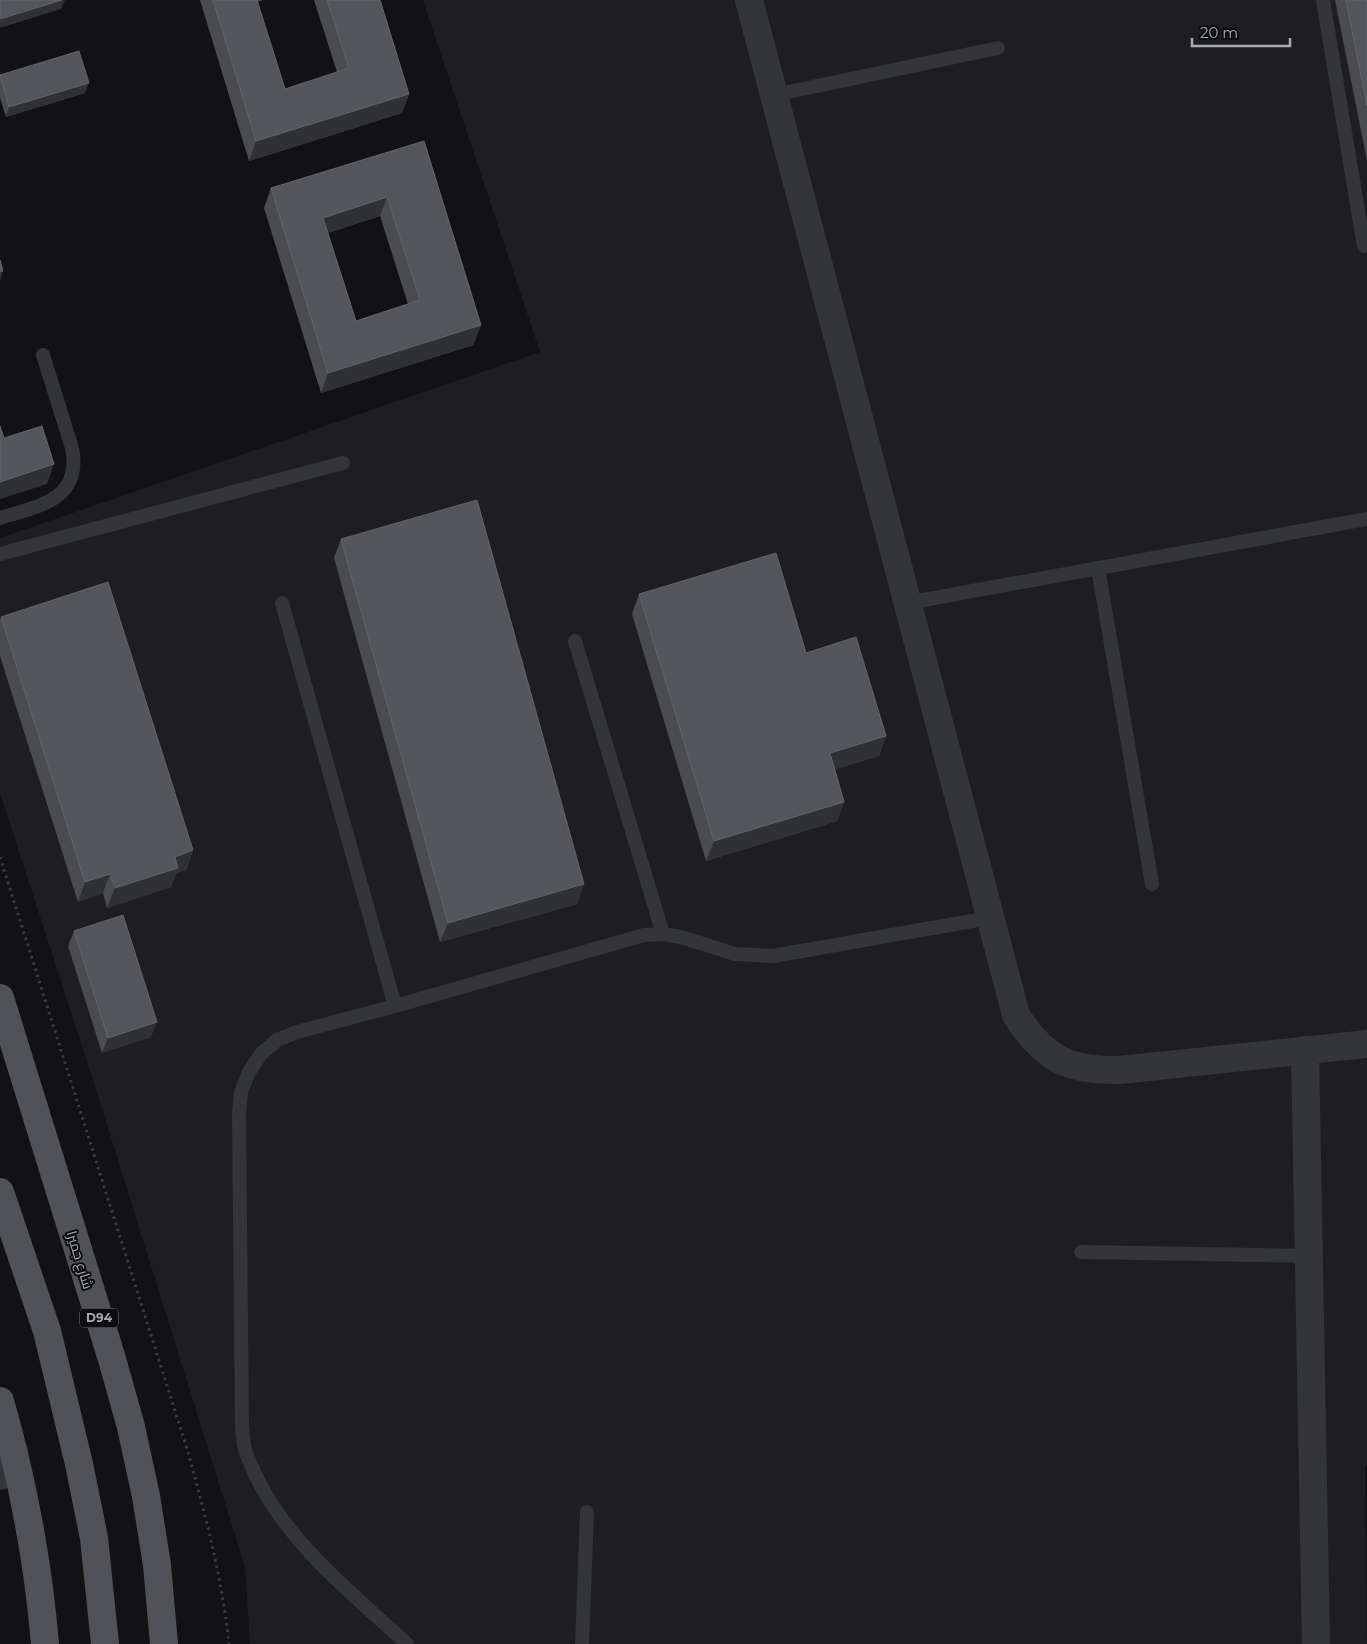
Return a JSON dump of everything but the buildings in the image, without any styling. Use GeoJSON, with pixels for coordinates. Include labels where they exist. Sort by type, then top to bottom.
{"type":"FeatureCollection","features":[{"type":"Feature","properties":{"kind":"main road","name":"شارع جميرا"},"geometry":{"type":"LineString","coordinates":[[0,998],[132,1427],[157,1565],[164,1644]]}},
{"type":"Feature","properties":{"kind":"main road"},"geometry":{"type":"LineString","coordinates":[[0,1192],[47,1331],[77,1454],[94,1538],[104,1644]]}},
{"type":"Feature","properties":{"kind":"main road"},"geometry":{"type":"LineString","coordinates":[[0,1401],[14,1451],[36,1556],[45,1644]]}},
{"type":"Feature","properties":{"kind":"street"},"geometry":{"type":"LineString","coordinates":[[749,0],[1016,1015],[1029,1036],[1047,1053],[1070,1065],[1094,1071],[1120,1070],[1367,1044]]}},
{"type":"Feature","properties":{"kind":"street"},"geometry":{"type":"LineString","coordinates":[[1305,1050],[1316,1644]]}},
{"type":"Feature","properties":{"kind":"street"},"geometry":{"type":"LineString","coordinates":[[0,1476],[14,1451]]}},
{"type":"Feature","properties":{"kind":"lane"},"geometry":{"type":"LineString","coordinates":[[1323,0],[1364,246]]}},
{"type":"Feature","properties":{"kind":"lane"},"geometry":{"type":"LineString","coordinates":[[774,94],[998,48]]}},
{"type":"Feature","properties":{"kind":"lane"},"geometry":{"type":"LineString","coordinates":[[0,518],[50,502],[60,495],[68,485],[73,473],[74,460],[72,448],[43,355]]}},
{"type":"Feature","properties":{"kind":"lane"},"geometry":{"type":"LineString","coordinates":[[2,555],[343,463]]}},
{"type":"Feature","properties":{"kind":"lane"},"geometry":{"type":"LineString","coordinates":[[907,603],[1367,520]]}},
{"type":"Feature","properties":{"kind":"lane"},"geometry":{"type":"LineString","coordinates":[[1098,568],[1152,884]]}},
{"type":"Feature","properties":{"kind":"lane"},"geometry":{"type":"LineString","coordinates":[[282,603],[395,1006]]}},
{"type":"Feature","properties":{"kind":"lane"},"geometry":{"type":"LineString","coordinates":[[575,641],[662,934]]}},
{"type":"Feature","properties":{"kind":"lane"},"geometry":{"type":"LineString","coordinates":[[407,1644],[329,1572],[298,1539],[273,1506],[245,1450],[242,1427],[239,1114],[241,1092],[249,1072],[257,1060],[277,1040],[296,1032],[395,1006],[644,935],[662,934],[699,942],[735,954],[773,956],[989,918]]}},
{"type":"Feature","properties":{"kind":"lane"},"geometry":{"type":"LineString","coordinates":[[1081,1252],[1309,1256]]}},
{"type":"Feature","properties":{"kind":"lane"},"geometry":{"type":"LineString","coordinates":[[582,1644],[587,1512]]}},
{"type":"Feature","properties":{"kind":"path"},"geometry":{"type":"LineString","coordinates":[[0,857],[192,1468],[216,1562],[229,1644]]}},
{"type":"Feature","properties":{"kind":"shaded area"},"geometry":{"type":"Polygon","coordinates":[[[423,0],[1367,0],[1367,1466],[1365,1466],[1367,1644],[250,1644],[245,1567],[94,1083],[0,793],[0,538],[540,352],[423,0]]]}}]}
